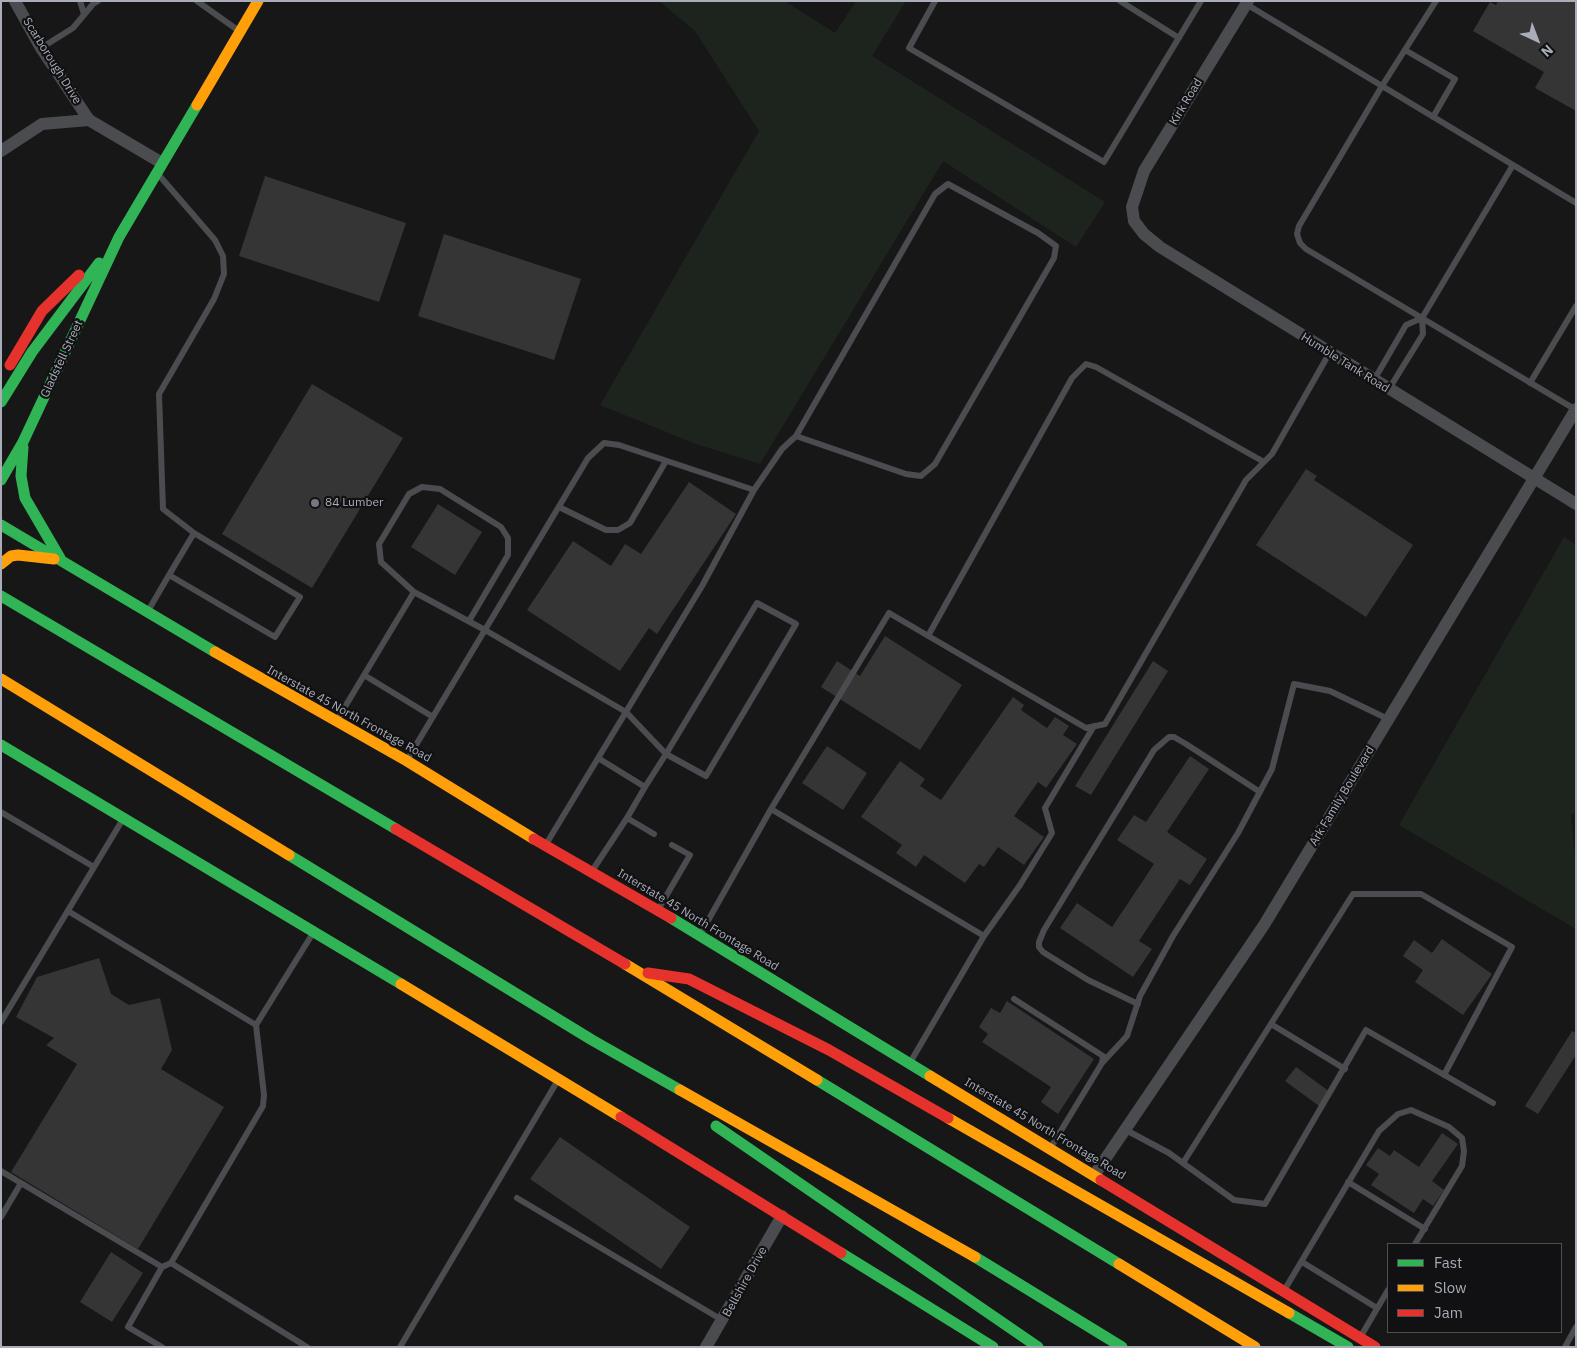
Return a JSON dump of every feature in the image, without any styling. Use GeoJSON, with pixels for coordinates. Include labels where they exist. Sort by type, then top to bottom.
{"type":"FeatureCollection","features":[{"type":"Feature","properties":{"kind":"main road","name":"Gladstell Street"},"geometry":{"type":"LineString","coordinates":[[1,480],[23,442],[119,237],[258,1]]}},
{"type":"Feature","properties":{"kind":"main road","name":"Gladstell Street"},"geometry":{"type":"LineString","coordinates":[[1,402],[32,352],[119,237]]}},
{"type":"Feature","properties":{"kind":"main road"},"geometry":{"type":"LineString","coordinates":[[1,380],[42,311],[119,237]]}},
{"type":"Feature","properties":{"kind":"main road"},"geometry":{"type":"LineString","coordinates":[[23,442],[20,476],[25,498],[62,560]]}},
{"type":"Feature","properties":{"kind":"main road","name":"Interstate 45 North Frontage Road"},"geometry":{"type":"LineString","coordinates":[[1,525],[246,672],[407,761],[545,846],[700,935],[909,1064],[1051,1147],[1375,1347]]}},
{"type":"Feature","properties":{"kind":"main road"},"geometry":{"type":"LineString","coordinates":[[1,564],[11,556],[18,555],[62,560]]}},
{"type":"Feature","properties":{"kind":"main road"},"geometry":{"type":"LineString","coordinates":[[1,596],[639,972],[1255,1347]]}},
{"type":"Feature","properties":{"kind":"main road"},"geometry":{"type":"LineString","coordinates":[[1,679],[592,1040],[989,1265],[1122,1347]]}},
{"type":"Feature","properties":{"kind":"main road"},"geometry":{"type":"LineString","coordinates":[[1,745],[558,1079],[782,1216],[989,1346]]}},
{"type":"Feature","properties":{"kind":"main road"},"geometry":{"type":"LineString","coordinates":[[639,972],[689,979],[829,1050],[1348,1347]]}},
{"type":"Feature","properties":{"kind":"main road"},"geometry":{"type":"LineString","coordinates":[[592,1040],[1038,1347]]}},
{"type":"Feature","properties":{"kind":"street","name":"Scarborough Drive"},"geometry":{"type":"LineString","coordinates":[[15,1],[41,48],[89,120]]}},
{"type":"Feature","properties":{"kind":"street","name":"Kirk Road"},"geometry":{"type":"LineString","coordinates":[[1132,207],[1144,171],[1247,3]]}},
{"type":"Feature","properties":{"kind":"street"},"geometry":{"type":"LineString","coordinates":[[1,151],[42,124],[89,120],[159,167]]}},
{"type":"Feature","properties":{"kind":"street","name":"Humble Tank Road"},"geometry":{"type":"LineString","coordinates":[[1132,207],[1134,221],[1144,234],[1160,247],[1576,504]]}},
{"type":"Feature","properties":{"kind":"street","name":"Ark Family Boulevard"},"geometry":{"type":"LineString","coordinates":[[1095,1174],[1264,925],[1576,409]]}},
{"type":"Feature","properties":{"kind":"street","name":"Bellshire Drive"},"geometry":{"type":"LineString","coordinates":[[706,1347],[723,1321],[782,1216]]}},
{"type":"Feature","properties":{"kind":"lane"},"geometry":{"type":"LineString","coordinates":[[80,1],[84,14]]}},
{"type":"Feature","properties":{"kind":"lane"},"geometry":{"type":"LineString","coordinates":[[41,48],[73,28],[93,4],[98,1]]}},
{"type":"Feature","properties":{"kind":"lane"},"geometry":{"type":"LineString","coordinates":[[197,1],[240,31]]}},
{"type":"Feature","properties":{"kind":"lane"},"geometry":{"type":"LineString","coordinates":[[936,1],[908,48],[1104,162],[1201,1]]}},
{"type":"Feature","properties":{"kind":"lane"},"geometry":{"type":"LineString","coordinates":[[1120,1],[1178,38]]}},
{"type":"Feature","properties":{"kind":"lane"},"geometry":{"type":"LineString","coordinates":[[1436,1],[1382,86],[1299,226],[1297,234],[1300,243],[1306,249],[1576,409]]}},
{"type":"Feature","properties":{"kind":"lane"},"geometry":{"type":"LineString","coordinates":[[1247,3],[1576,203]]}},
{"type":"Feature","properties":{"kind":"lane"},"geometry":{"type":"LineString","coordinates":[[1405,50],[1455,79],[1433,117]]}},
{"type":"Feature","properties":{"kind":"lane"},"geometry":{"type":"LineString","coordinates":[[1389,390],[1423,334],[1422,318],[1513,165]]}},
{"type":"Feature","properties":{"kind":"lane"},"geometry":{"type":"LineString","coordinates":[[159,167],[215,240],[223,256],[224,274],[214,299],[159,394],[164,509],[194,533],[300,597],[275,637],[169,575]]}},
{"type":"Feature","properties":{"kind":"lane"},"geometry":{"type":"LineString","coordinates":[[545,846],[702,586],[754,490],[782,449],[796,436],[935,194],[948,184],[1038,233],[1056,246],[1054,258],[940,456],[935,464],[921,476],[906,474],[796,436]]}},
{"type":"Feature","properties":{"kind":"lane"},"geometry":{"type":"LineString","coordinates":[[1530,383],[1576,306]]}},
{"type":"Feature","properties":{"kind":"lane"},"geometry":{"type":"LineString","coordinates":[[1373,380],[1406,325],[1422,318]]}},
{"type":"Feature","properties":{"kind":"lane"},"geometry":{"type":"LineString","coordinates":[[700,935],[771,809],[889,613],[1086,728],[1104,724],[1246,480],[1272,454],[1330,352]]}},
{"type":"Feature","properties":{"kind":"lane"},"geometry":{"type":"LineString","coordinates":[[928,636],[1072,378],[1086,364],[1264,462]]}},
{"type":"Feature","properties":{"kind":"lane"},"geometry":{"type":"LineString","coordinates":[[407,761],[588,458],[604,443],[619,445],[754,490]]}},
{"type":"Feature","properties":{"kind":"lane"},"geometry":{"type":"LineString","coordinates":[[559,507],[606,530],[618,530],[630,523],[666,461]]}},
{"type":"Feature","properties":{"kind":"lane"},"geometry":{"type":"LineString","coordinates":[[469,621],[508,555],[508,538],[501,527],[440,489],[422,487],[409,494],[379,544],[381,562],[414,592],[485,630],[626,712],[666,754],[706,776],[796,624],[757,603],[666,754],[645,787],[627,818],[591,873]]}},
{"type":"Feature","properties":{"kind":"lane"},"geometry":{"type":"LineString","coordinates":[[147,612],[194,533]]}},
{"type":"Feature","properties":{"kind":"lane"},"geometry":{"type":"LineString","coordinates":[[336,721],[414,592]]}},
{"type":"Feature","properties":{"kind":"lane"},"geometry":{"type":"LineString","coordinates":[[364,675],[433,717]]}},
{"type":"Feature","properties":{"kind":"lane"},"geometry":{"type":"LineString","coordinates":[[1051,1147],[1102,1063],[1127,1036],[1138,1004],[1173,936],[1238,833],[1260,792],[1272,769],[1294,684],[1330,691],[1388,719]]}},
{"type":"Feature","properties":{"kind":"lane"},"geometry":{"type":"LineString","coordinates":[[909,1064],[984,936],[1020,885],[1052,833],[1045,808],[1094,726]]}},
{"type":"Feature","properties":{"kind":"lane"},"geometry":{"type":"LineString","coordinates":[[1138,1004],[1088,980],[1043,952],[1039,947],[1039,942],[1044,930],[1154,750],[1169,737],[1174,737],[1186,744],[1260,792]]}},
{"type":"Feature","properties":{"kind":"lane"},"geometry":{"type":"LineString","coordinates":[[598,758],[645,787]]}},
{"type":"Feature","properties":{"kind":"lane"},"geometry":{"type":"LineString","coordinates":[[771,809],[984,936]]}},
{"type":"Feature","properties":{"kind":"lane"},"geometry":{"type":"LineString","coordinates":[[1,812],[94,867]]}},
{"type":"Feature","properties":{"kind":"lane"},"geometry":{"type":"LineString","coordinates":[[1,1022],[124,818]]}},
{"type":"Feature","properties":{"kind":"lane"},"geometry":{"type":"LineString","coordinates":[[627,818],[654,834]]}},
{"type":"Feature","properties":{"kind":"lane"},"geometry":{"type":"LineString","coordinates":[[657,911],[690,855],[672,845]]}},
{"type":"Feature","properties":{"kind":"lane"},"geometry":{"type":"LineString","coordinates":[[1183,1163],[1353,894],[1421,894],[1512,947],[1444,1075]]}},
{"type":"Feature","properties":{"kind":"lane"},"geometry":{"type":"LineString","coordinates":[[68,911],[256,1025]]}},
{"type":"Feature","properties":{"kind":"lane"},"geometry":{"type":"LineString","coordinates":[[162,1347],[128,1327],[162,1268],[171,1263],[262,1106],[264,1095],[256,1025],[313,932]]}},
{"type":"Feature","properties":{"kind":"lane"},"geometry":{"type":"LineString","coordinates":[[1014,998],[1098,1051],[1102,1056],[1102,1063]]}},
{"type":"Feature","properties":{"kind":"lane"},"geometry":{"type":"LineString","coordinates":[[1271,1024],[1345,1069]]}},
{"type":"Feature","properties":{"kind":"lane"},"geometry":{"type":"LineString","coordinates":[[1124,1129],[1183,1163],[1234,1200],[1265,1204],[1366,1030],[1493,1103]]}},
{"type":"Feature","properties":{"kind":"lane"},"geometry":{"type":"LineString","coordinates":[[400,1347],[558,1079]]}},
{"type":"Feature","properties":{"kind":"lane"},"geometry":{"type":"LineString","coordinates":[[1284,1290],[1379,1131],[1398,1114],[1411,1110],[1449,1127],[1462,1138],[1462,1166],[1416,1243]]}},
{"type":"Feature","properties":{"kind":"lane"},"geometry":{"type":"LineString","coordinates":[[1,1171],[162,1268]]}},
{"type":"Feature","properties":{"kind":"lane"},"geometry":{"type":"LineString","coordinates":[[1348,1182],[1425,1229]]}},
{"type":"Feature","properties":{"kind":"lane"},"geometry":{"type":"LineString","coordinates":[[1,1217],[22,1183]]}},
{"type":"Feature","properties":{"kind":"lane"},"geometry":{"type":"LineString","coordinates":[[517,1198],[723,1321]]}},
{"type":"Feature","properties":{"kind":"lane"},"geometry":{"type":"LineString","coordinates":[[1302,1262],[1377,1308]]}},
{"type":"Feature","properties":{"kind":"lane"},"geometry":{"type":"LineString","coordinates":[[171,1263],[307,1347]]}},
{"type":"Feature","properties":{"kind":"lane"},"geometry":{"type":"LineString","coordinates":[[1360,1337],[1387,1292]]}},
{"type":"Feature","properties":{"kind":"lane"},"geometry":{"type":"LineString","coordinates":[[1565,1347],[1576,1327]]}},
{"type":"Feature","properties":{"kind":"shaded area"},"geometry":{"type":"Polygon","coordinates":[[[659,1],[785,1],[835,33],[856,1],[906,1],[872,56],[1105,202],[1076,247],[943,161],[760,464],[696,444],[600,405],[759,131],[695,31],[659,1]]]}},
{"type":"Feature","properties":{"kind":"shaded area"},"geometry":{"type":"Polygon","coordinates":[[[1564,537],[1576,545],[1576,811],[1571,816],[1576,867],[1576,929],[1399,825],[1564,537]]]}},
{"type":"Feature","properties":{"kind":"building"},"geometry":{"type":"Polygon","coordinates":[[[1498,1],[1576,1],[1576,111],[1535,88],[1544,72],[1473,31],[1490,2],[1496,5],[1498,1]]]}},
{"type":"Feature","properties":{"kind":"building"},"geometry":{"type":"Polygon","coordinates":[[[265,176],[406,223],[379,302],[239,256],[265,176]]]}},
{"type":"Feature","properties":{"kind":"building"},"geometry":{"type":"Polygon","coordinates":[[[444,234],[581,279],[554,360],[418,316],[444,234]]]}},
{"type":"Feature","properties":{"kind":"building"},"geometry":{"type":"Polygon","coordinates":[[[312,384],[403,438],[312,588],[222,534],[312,384]]]}},
{"type":"Feature","properties":{"kind":"building"},"geometry":{"type":"Polygon","coordinates":[[[1306,469],[1317,476],[1314,480],[1413,545],[1366,617],[1256,545],[1306,469]]]}},
{"type":"Feature","properties":{"kind":"building"},"geometry":{"type":"Polygon","coordinates":[[[689,482],[736,514],[657,634],[649,628],[620,671],[527,610],[573,541],[611,566],[625,544],[641,554],[689,482]]]}},
{"type":"Feature","properties":{"kind":"building"},"geometry":{"type":"Polygon","coordinates":[[[438,504],[482,532],[455,575],[411,547],[438,504]]]}},
{"type":"Feature","properties":{"kind":"building"},"geometry":{"type":"Polygon","coordinates":[[[885,636],[962,685],[920,750],[821,687],[837,661],[860,676],[885,636]]]}},
{"type":"Feature","properties":{"kind":"building"},"geometry":{"type":"Polygon","coordinates":[[[1153,661],[1168,671],[1091,795],[1075,786],[1153,661]]]}},
{"type":"Feature","properties":{"kind":"building"},"geometry":{"type":"Polygon","coordinates":[[[1013,697],[1024,705],[1021,710],[1047,728],[1055,717],[1069,726],[1063,735],[1077,744],[1046,788],[1038,782],[1014,816],[1044,837],[1024,865],[998,847],[984,867],[979,864],[965,883],[924,855],[916,867],[896,853],[902,845],[861,817],[900,761],[925,779],[920,786],[941,800],[1013,697]]]}},
{"type":"Feature","properties":{"kind":"building"},"geometry":{"type":"Polygon","coordinates":[[[827,746],[867,773],[843,810],[802,783],[827,746]]]}},
{"type":"Feature","properties":{"kind":"building"},"geometry":{"type":"Polygon","coordinates":[[[1190,756],[1209,769],[1167,832],[1207,859],[1190,885],[1180,879],[1139,941],[1152,949],[1133,977],[1060,928],[1077,903],[1112,927],[1154,864],[1117,840],[1134,815],[1146,822],[1190,756]]]}},
{"type":"Feature","properties":{"kind":"building"},"geometry":{"type":"Polygon","coordinates":[[[1442,939],[1492,974],[1463,1015],[1415,982],[1423,970],[1403,956],[1414,940],[1432,953],[1442,939]]]}},
{"type":"Feature","properties":{"kind":"building"},"geometry":{"type":"Polygon","coordinates":[[[99,958],[111,994],[129,1005],[160,998],[172,1050],[161,1069],[224,1107],[138,1249],[11,1172],[77,1064],[46,1045],[54,1038],[16,1017],[37,977],[99,958]]]}},
{"type":"Feature","properties":{"kind":"building"},"geometry":{"type":"Polygon","coordinates":[[[1007,1001],[1094,1059],[1058,1114],[1041,1102],[1051,1087],[982,1042],[988,1034],[979,1027],[991,1008],[1000,1013],[1007,1001]]]}},
{"type":"Feature","properties":{"kind":"building"},"geometry":{"type":"Polygon","coordinates":[[[1572,1031],[1576,1033],[1576,1055],[1538,1114],[1525,1106],[1572,1031]]]}},
{"type":"Feature","properties":{"kind":"building"},"geometry":{"type":"Polygon","coordinates":[[[1296,1067],[1330,1092],[1319,1106],[1285,1081],[1296,1067]]]}},
{"type":"Feature","properties":{"kind":"building"},"geometry":{"type":"Polygon","coordinates":[[[1442,1133],[1458,1144],[1432,1181],[1444,1190],[1433,1206],[1423,1199],[1414,1213],[1371,1185],[1379,1174],[1366,1165],[1378,1148],[1390,1156],[1394,1150],[1419,1167],[1442,1133]]]}},
{"type":"Feature","properties":{"kind":"building"},"geometry":{"type":"Polygon","coordinates":[[[560,1137],[690,1227],[661,1269],[530,1179],[560,1137]]]}},
{"type":"Feature","properties":{"kind":"building"},"geometry":{"type":"Polygon","coordinates":[[[111,1252],[143,1273],[112,1322],[80,1302],[111,1252]]]}},
{"type":"Feature","properties":{"kind":"traffic: fast"},"geometry":{"type":"LineString","coordinates":[[1,480],[23,442],[119,237],[197,105]]}},
{"type":"Feature","properties":{"kind":"traffic: fast"},"geometry":{"type":"LineString","coordinates":[[1,402],[32,352],[99,263]]}},
{"type":"Feature","properties":{"kind":"traffic: fast"},"geometry":{"type":"LineString","coordinates":[[23,447],[21,476],[25,498],[60,558]]}},
{"type":"Feature","properties":{"kind":"traffic: fast"},"geometry":{"type":"LineString","coordinates":[[1,525],[215,652]]}},
{"type":"Feature","properties":{"kind":"traffic: fast"},"geometry":{"type":"LineString","coordinates":[[1,596],[396,829]]}},
{"type":"Feature","properties":{"kind":"traffic: fast"},"geometry":{"type":"LineString","coordinates":[[1,745],[401,984]]}},
{"type":"Feature","properties":{"kind":"traffic: fast"},"geometry":{"type":"LineString","coordinates":[[289,855],[592,1040],[680,1090]]}},
{"type":"Feature","properties":{"kind":"traffic: fast"},"geometry":{"type":"LineString","coordinates":[[671,918],[930,1076]]}},
{"type":"Feature","properties":{"kind":"traffic: fast"},"geometry":{"type":"LineString","coordinates":[[817,1080],[1119,1264]]}},
{"type":"Feature","properties":{"kind":"traffic: fast"},"geometry":{"type":"LineString","coordinates":[[716,1126],[1038,1347]]}},
{"type":"Feature","properties":{"kind":"traffic: fast"},"geometry":{"type":"LineString","coordinates":[[841,1253],[993,1347]]}},
{"type":"Feature","properties":{"kind":"traffic: fast"},"geometry":{"type":"LineString","coordinates":[[975,1257],[1122,1347]]}},
{"type":"Feature","properties":{"kind":"traffic: fast"},"geometry":{"type":"LineString","coordinates":[[1289,1313],[1348,1347]]}},
{"type":"Feature","properties":{"kind":"traffic: slow"},"geometry":{"type":"LineString","coordinates":[[197,105],[258,1]]}},
{"type":"Feature","properties":{"kind":"traffic: slow"},"geometry":{"type":"LineString","coordinates":[[1,564],[11,556],[18,555],[54,559]]}},
{"type":"Feature","properties":{"kind":"traffic: slow"},"geometry":{"type":"LineString","coordinates":[[215,652],[407,761],[534,839]]}},
{"type":"Feature","properties":{"kind":"traffic: slow"},"geometry":{"type":"LineString","coordinates":[[1,679],[289,855]]}},
{"type":"Feature","properties":{"kind":"traffic: slow"},"geometry":{"type":"LineString","coordinates":[[625,964],[817,1080]]}},
{"type":"Feature","properties":{"kind":"traffic: slow"},"geometry":{"type":"LineString","coordinates":[[401,984],[621,1117]]}},
{"type":"Feature","properties":{"kind":"traffic: slow"},"geometry":{"type":"LineString","coordinates":[[930,1076],[1101,1180]]}},
{"type":"Feature","properties":{"kind":"traffic: slow"},"geometry":{"type":"LineString","coordinates":[[680,1090],[975,1257]]}},
{"type":"Feature","properties":{"kind":"traffic: slow"},"geometry":{"type":"LineString","coordinates":[[948,1118],[1289,1313]]}},
{"type":"Feature","properties":{"kind":"traffic: slow"},"geometry":{"type":"LineString","coordinates":[[1119,1264],[1255,1347]]}},
{"type":"Feature","properties":{"kind":"traffic: jam"},"geometry":{"type":"LineString","coordinates":[[10,365],[42,311],[79,275]]}},
{"type":"Feature","properties":{"kind":"traffic: jam"},"geometry":{"type":"LineString","coordinates":[[396,829],[625,964]]}},
{"type":"Feature","properties":{"kind":"traffic: jam"},"geometry":{"type":"LineString","coordinates":[[534,839],[671,918]]}},
{"type":"Feature","properties":{"kind":"traffic: jam"},"geometry":{"type":"LineString","coordinates":[[648,973],[689,979],[829,1050],[948,1118]]}},
{"type":"Feature","properties":{"kind":"traffic: jam"},"geometry":{"type":"LineString","coordinates":[[621,1117],[841,1253]]}},
{"type":"Feature","properties":{"kind":"traffic: jam"},"geometry":{"type":"LineString","coordinates":[[1101,1180],[1375,1347]]}},
{"type":"Feature","properties":{"kind":"place","name":"84 Lumber"},"geometry":{"type":"Point","coordinates":[315,503]}}]}
